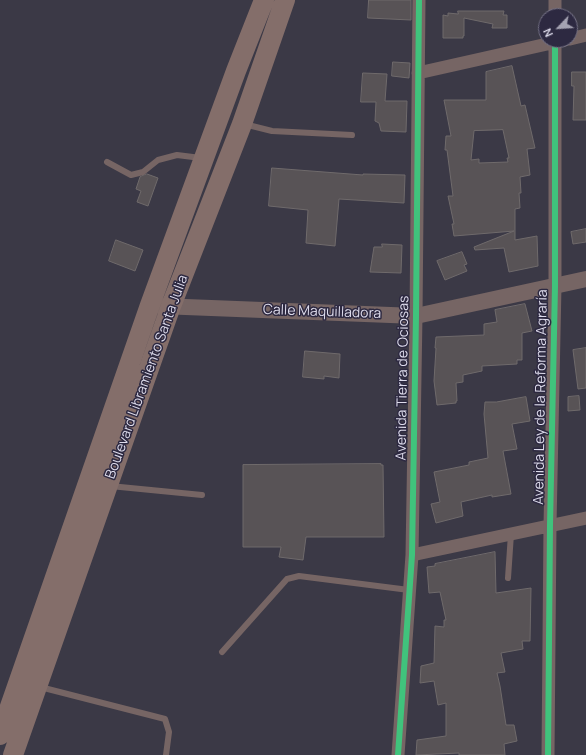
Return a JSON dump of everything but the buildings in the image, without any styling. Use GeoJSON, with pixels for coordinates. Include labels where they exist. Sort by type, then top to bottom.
{"type":"FeatureCollection","features":[{"type":"Feature","properties":{"kind":"main road","name":"Boulevard Libramiento Santa Julia"},"geometry":{"type":"LineString","coordinates":[[13,755],[28,684],[150,305],[236,71],[264,0]]}},
{"type":"Feature","properties":{"kind":"main road","name":"Boulevard Libramiento Santa Julia"},"geometry":{"type":"LineString","coordinates":[[0,735],[28,684],[108,486],[171,306],[242,124],[284,0]]}},
{"type":"Feature","properties":{"kind":"street","name":"Avenida Tierra de Ociosas"},"geometry":{"type":"LineString","coordinates":[[398,755],[412,555],[419,0]]}},
{"type":"Feature","properties":{"kind":"street"},"geometry":{"type":"LineString","coordinates":[[418,73],[538,46]]}},
{"type":"Feature","properties":{"kind":"street","name":"Avenida Ley de la Reforma Agraría"},"geometry":{"type":"LineString","coordinates":[[548,755],[550,526],[558,48]]}},
{"type":"Feature","properties":{"kind":"street","name":"Calle Maquilladora"},"geometry":{"type":"LineString","coordinates":[[150,305],[416,316],[586,279]]}},
{"type":"Feature","properties":{"kind":"street"},"geometry":{"type":"LineString","coordinates":[[412,555],[586,518]]}},
{"type":"Feature","properties":{"kind":"lane"},"geometry":{"type":"LineString","coordinates":[[242,124],[272,131],[352,135]]}},
{"type":"Feature","properties":{"kind":"lane"},"geometry":{"type":"LineString","coordinates":[[107,162],[131,175],[143,172],[158,160],[177,155],[204,158]]}},
{"type":"Feature","properties":{"kind":"lane"},"geometry":{"type":"LineString","coordinates":[[108,486],[202,495]]}},
{"type":"Feature","properties":{"kind":"lane"},"geometry":{"type":"LineString","coordinates":[[508,578],[511,534]]}},
{"type":"Feature","properties":{"kind":"lane"},"geometry":{"type":"LineString","coordinates":[[222,652],[287,579],[299,576],[409,590]]}},
{"type":"Feature","properties":{"kind":"lane"},"geometry":{"type":"LineString","coordinates":[[28,684],[165,719],[169,732],[166,755]]}},
{"type":"Feature","properties":{"kind":"cycle path"},"geometry":{"type":"LineString","coordinates":[[398,755],[412,555],[419,0]]}},
{"type":"Feature","properties":{"kind":"cycle path"},"geometry":{"type":"LineString","coordinates":[[548,755],[550,525],[555,286],[555,48]]}}]}
